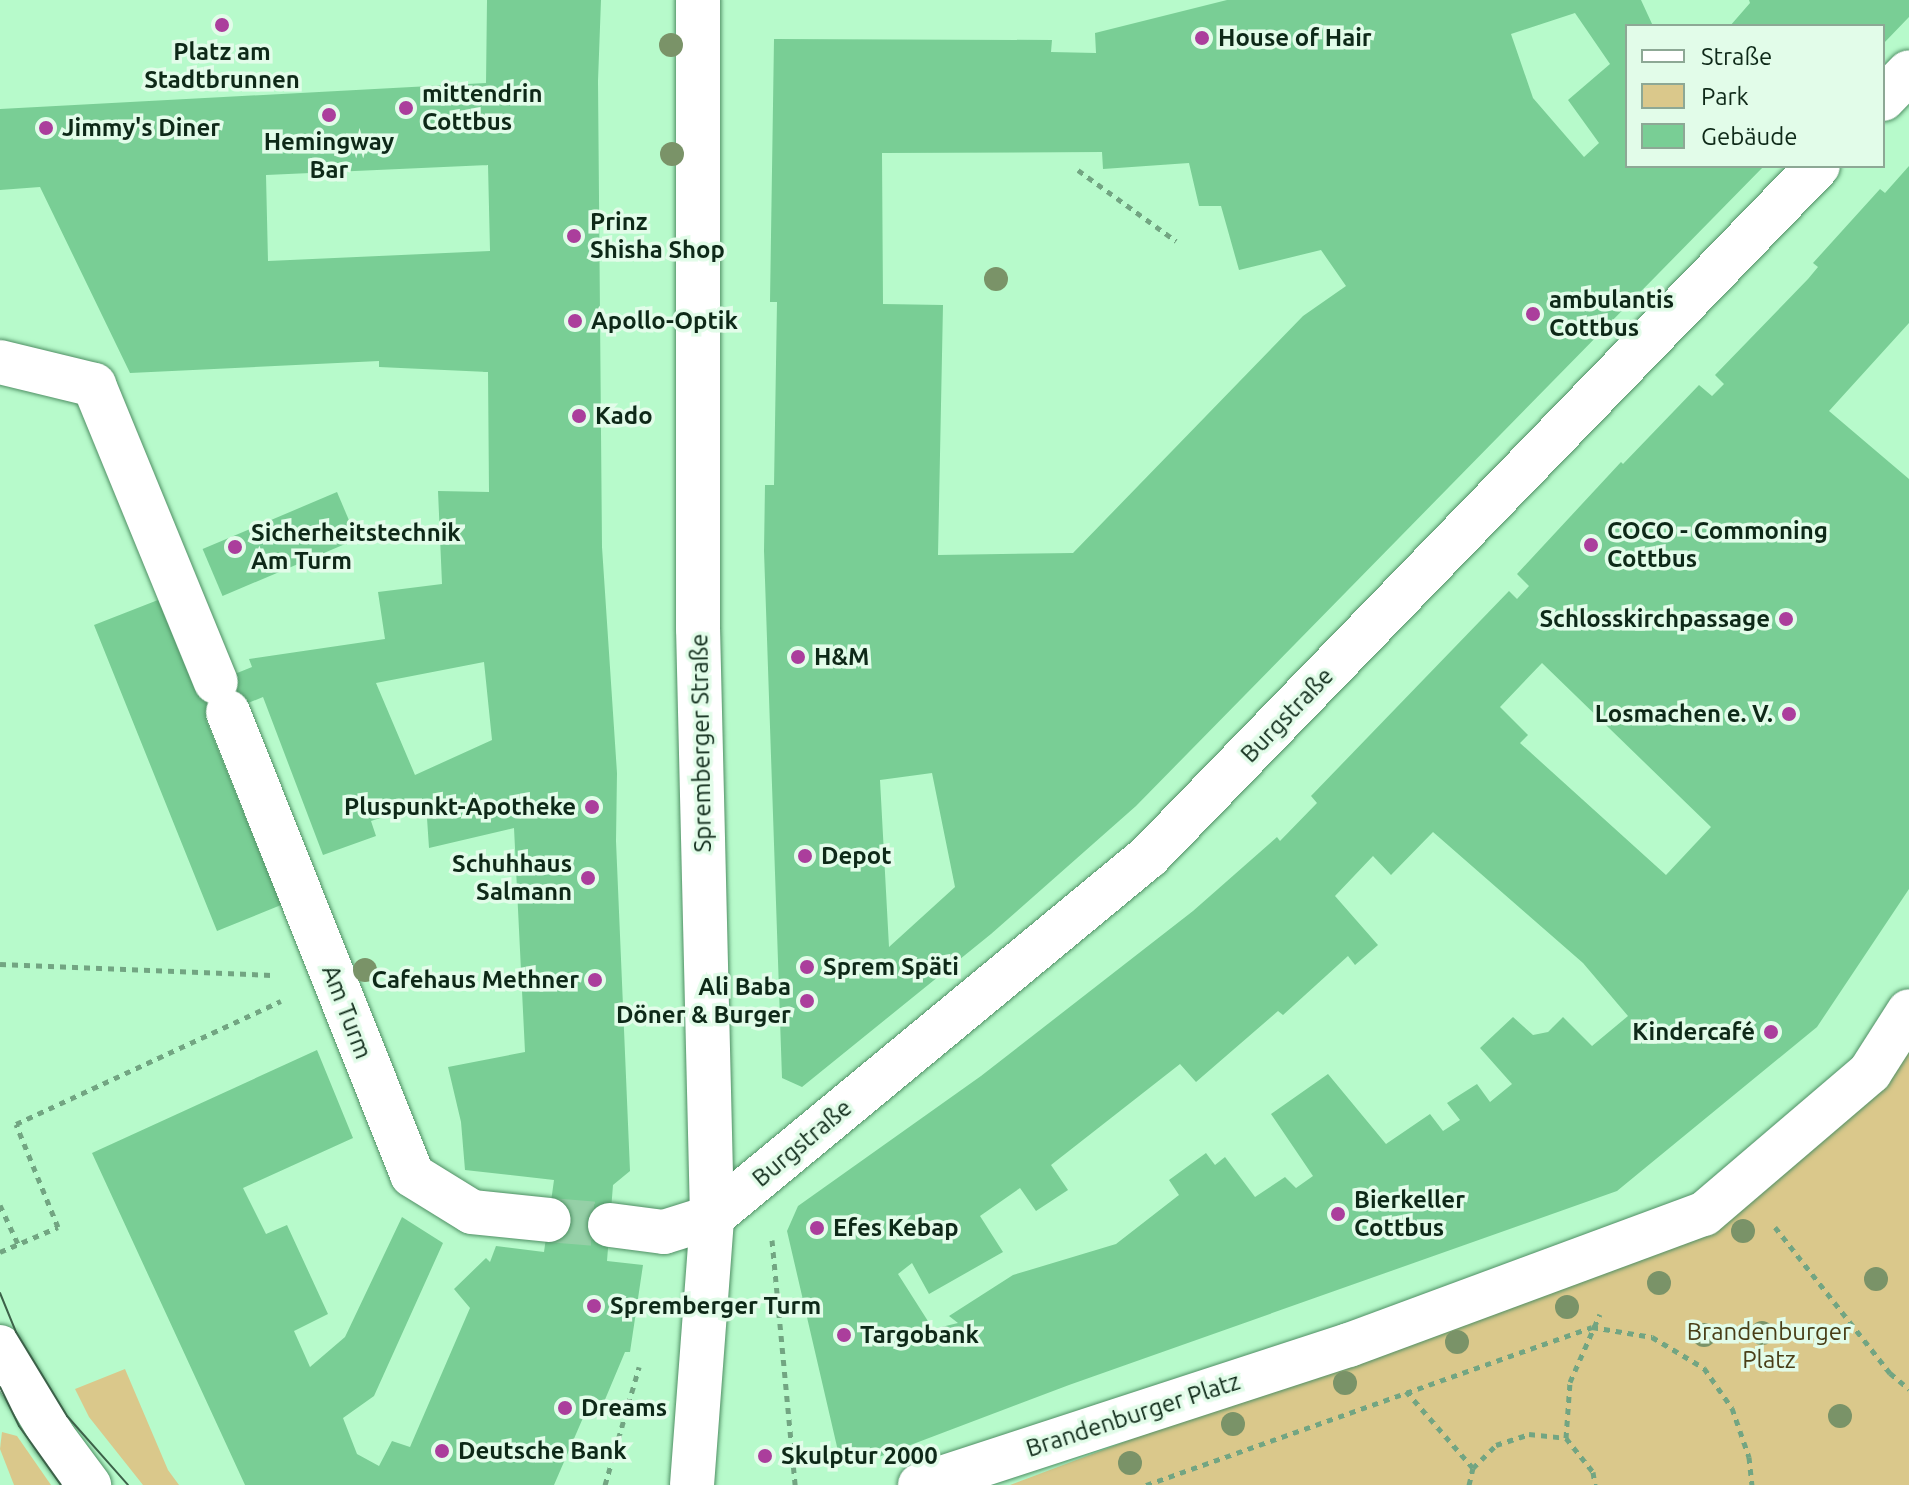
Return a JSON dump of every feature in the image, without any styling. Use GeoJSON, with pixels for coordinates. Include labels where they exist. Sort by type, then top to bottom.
{"type":"FeatureCollection","features":[{"type":"Feature","properties":{"kind":"street","name":"Spremberger Straße"},"geometry":{"type":"LineString","coordinates":[[692,1485],[712,1217],[698,629],[698,0]]}},
{"type":"Feature","properties":{"kind":"street"},"geometry":{"type":"LineString","coordinates":[[1885,97],[1909,72]]}},
{"type":"Feature","properties":{"kind":"street","name":"Burgstraße"},"geometry":{"type":"LineString","coordinates":[[712,1217],[1149,856],[1816,168]]}},
{"type":"Feature","properties":{"kind":"street","name":"Am Turm"},"geometry":{"type":"LineString","coordinates":[[0,362],[94,385],[412,1175],[472,1212],[549,1220]]}},
{"type":"Feature","properties":{"kind":"street","name":"Brandenburger Platz"},"geometry":{"type":"LineString","coordinates":[[920,1485],[1349,1345],[1704,1214],[1870,1072],[1909,1011]]}},
{"type":"Feature","properties":{"kind":"street"},"geometry":{"type":"LineString","coordinates":[[610,1225],[664,1232],[712,1217]]}},
{"type":"Feature","properties":{"kind":"street"},"geometry":{"type":"LineString","coordinates":[[0,1347],[54,1438],[89,1485]]}},
{"type":"Feature","properties":{"kind":"path"},"geometry":{"type":"LineString","coordinates":[[1078,170],[1176,241]]}},
{"type":"Feature","properties":{"kind":"path"},"geometry":{"type":"LineString","coordinates":[[0,964],[333,977]]}},
{"type":"Feature","properties":{"kind":"path"},"geometry":{"type":"LineString","coordinates":[[0,1252],[58,1227],[16,1124],[333,977]]}},
{"type":"Feature","properties":{"kind":"path"},"geometry":{"type":"LineString","coordinates":[[1740,1183],[1890,1373],[1909,1389]]}},
{"type":"Feature","properties":{"kind":"path"},"geometry":{"type":"LineString","coordinates":[[0,1205],[18,1244]]}},
{"type":"Feature","properties":{"kind":"path"},"geometry":{"type":"LineString","coordinates":[[712,1217],[773,1241],[795,1485]]}},
{"type":"Feature","properties":{"kind":"path"},"geometry":{"type":"LineString","coordinates":[[1595,1485],[1593,1472],[1566,1438],[1570,1382],[1592,1327],[1647,1236]]}},
{"type":"Feature","properties":{"kind":"path"},"geometry":{"type":"LineString","coordinates":[[1146,1485],[1592,1327],[1652,1337],[1704,1368],[1732,1408],[1749,1457],[1752,1485]]}},
{"type":"Feature","properties":{"kind":"path"},"geometry":{"type":"LineString","coordinates":[[1349,1345],[1408,1393],[1473,1468]]}},
{"type":"Feature","properties":{"kind":"path"},"geometry":{"type":"LineString","coordinates":[[1469,1485],[1473,1468],[1496,1445],[1529,1434],[1566,1438]]}},
{"type":"Feature","properties":{"kind":"green space","name":"Brandenburger Platz"},"geometry":{"type":"Polygon","coordinates":[[[1909,1018],[1909,1485],[1010,1485],[1710,1221],[1909,1018]]]}},
{"type":"Feature","properties":{"kind":"green space"},"geometry":{"type":"Polygon","coordinates":[[[125,1369],[168,1470],[179,1485],[143,1485],[89,1417],[75,1389],[125,1369]]]}},
{"type":"Feature","properties":{"kind":"green space"},"geometry":{"type":"Polygon","coordinates":[[[2,1432],[17,1436],[51,1485],[14,1485],[0,1449],[2,1432]]]}},
{"type":"Feature","properties":{"kind":"building"},"geometry":{"type":"Polygon","coordinates":[[[487,0],[601,0],[598,81],[602,547],[617,773],[616,841],[630,1171],[613,1185],[607,1261],[643,1265],[630,1352],[625,1352],[604,1402],[592,1397],[554,1485],[245,1485],[92,1153],[317,1050],[353,1138],[243,1188],[266,1234],[287,1225],[328,1314],[294,1331],[310,1367],[345,1337],[402,1217],[443,1243],[374,1396],[343,1418],[357,1454],[379,1466],[392,1441],[410,1447],[470,1308],[454,1289],[486,1258],[490,1262],[496,1246],[544,1252],[554,1180],[465,1170],[461,1122],[448,1067],[525,1052],[514,828],[429,848],[426,803],[371,821],[376,836],[323,855],[263,697],[206,720],[281,905],[217,931],[94,625],[158,600],[195,690],[252,667],[249,659],[385,639],[378,592],[442,584],[438,491],[489,492],[488,372],[379,367],[379,361],[130,373],[40,187],[0,190],[0,109],[486,83],[487,0]],[[488,165],[266,175],[268,261],[490,251],[488,165]],[[484,662],[376,683],[415,775],[492,740],[484,662]]]}},
{"type":"Feature","properties":{"kind":"building"},"geometry":{"type":"Polygon","coordinates":[[[1227,0],[1641,0],[1652,24],[1625,24],[1625,168],[1762,168],[1136,806],[991,934],[802,1087],[782,1078],[764,551],[765,485],[774,485],[777,302],[770,302],[774,39],[1052,40],[1051,52],[1096,53],[1095,33],[1227,0]],[[1575,13],[1511,34],[1533,98],[1584,157],[1599,143],[1568,100],[1610,64],[1575,13]],[[1102,152],[882,153],[883,304],[943,305],[938,555],[1073,553],[1303,316],[1346,286],[1321,250],[1239,270],[1221,206],[1199,206],[1189,163],[1103,169],[1102,152]],[[932,773],[880,780],[889,947],[955,887],[932,773]]]}},
{"type":"Feature","properties":{"kind":"building"},"geometry":{"type":"Polygon","coordinates":[[[1749,0],[1909,0],[1909,17],[1885,42],[1885,24],[1732,24],[1750,3],[1749,0]]]}},
{"type":"Feature","properties":{"kind":"building"},"geometry":{"type":"Polygon","coordinates":[[[1909,166],[1909,323],[1829,411],[1909,479],[1909,889],[1817,1027],[1617,1191],[1069,1385],[863,1463],[838,1451],[787,1231],[798,1206],[981,1076],[1193,911],[1277,837],[1280,841],[1317,803],[1311,796],[1509,591],[1517,599],[1529,586],[1517,574],[1621,462],[1623,464],[1699,385],[1712,396],[1724,384],[1715,375],[1808,279],[1818,267],[1813,263],[1880,189],[1885,193],[1909,166]],[[1542,663],[1500,707],[1528,735],[1520,743],[1666,875],[1711,827],[1542,663]],[[1433,832],[1391,875],[1373,856],[1335,896],[1378,945],[1355,965],[1348,956],[1283,1015],[1278,1011],[1196,1082],[1180,1064],[1051,1165],[1068,1190],[1036,1211],[1020,1188],[980,1216],[1003,1252],[929,1294],[912,1263],[898,1274],[933,1329],[958,1323],[949,1316],[1013,1275],[1116,1244],[1179,1195],[1169,1180],[1206,1153],[1215,1165],[1225,1157],[1255,1197],[1285,1177],[1296,1188],[1313,1176],[1271,1114],[1328,1074],[1386,1144],[1430,1114],[1443,1131],[1460,1120],[1447,1103],[1477,1084],[1490,1102],[1512,1084],[1480,1048],[1513,1017],[1533,1035],[1548,1032],[1563,1017],[1592,1046],[1628,1016],[1583,963],[1433,832]]]}},
{"type":"Feature","properties":{"kind":"building"},"geometry":{"type":"Polygon","coordinates":[[[337,492],[357,539],[223,596],[203,549],[337,492]]]}},
{"type":"Feature","properties":{"kind":"tunnel"},"geometry":{"type":"LineString","coordinates":[[549,1220],[610,1225]]}},
{"type":"Feature","properties":{"kind":"tram line"},"geometry":{"type":"LineString","coordinates":[[0,1293],[16,1332],[67,1416],[128,1485]]}},
{"type":"Feature","properties":{"kind":"tram line"},"geometry":{"type":"LineString","coordinates":[[0,1387],[19,1426],[61,1485]]}},
{"type":"Feature","properties":{"kind":"place","name":"Platz am Stadtbrunnen"},"geometry":{"type":"Point","coordinates":[222,25]}},
{"type":"Feature","properties":{"kind":"place","name":"House of Hair"},"geometry":{"type":"Point","coordinates":[1202,38]}},
{"type":"Feature","properties":{"kind":"place","name":"mittendrin Cottbus"},"geometry":{"type":"Point","coordinates":[406,108]}},
{"type":"Feature","properties":{"kind":"place","name":"Hemingway Bar"},"geometry":{"type":"Point","coordinates":[329,115]}},
{"type":"Feature","properties":{"kind":"place","name":"Jimmy's Diner"},"geometry":{"type":"Point","coordinates":[46,128]}},
{"type":"Feature","properties":{"kind":"place","name":"Prinz Shisha Shop"},"geometry":{"type":"Point","coordinates":[574,236]}},
{"type":"Feature","properties":{"kind":"place","name":"ambulantis Cottbus"},"geometry":{"type":"Point","coordinates":[1533,314]}},
{"type":"Feature","properties":{"kind":"place","name":"Apollo-Optik"},"geometry":{"type":"Point","coordinates":[575,321]}},
{"type":"Feature","properties":{"kind":"place","name":"Kado"},"geometry":{"type":"Point","coordinates":[579,416]}},
{"type":"Feature","properties":{"kind":"place","name":"COCO - Commoning Cottbus"},"geometry":{"type":"Point","coordinates":[1591,545]}},
{"type":"Feature","properties":{"kind":"place","name":"Sicherheitstechnik Am Turm"},"geometry":{"type":"Point","coordinates":[235,547]}},
{"type":"Feature","properties":{"kind":"place","name":"Schlosskirchpassage"},"geometry":{"type":"Point","coordinates":[1786,619]}},
{"type":"Feature","properties":{"kind":"place","name":"H&M"},"geometry":{"type":"Point","coordinates":[798,657]}},
{"type":"Feature","properties":{"kind":"place","name":"Losmachen e. V."},"geometry":{"type":"Point","coordinates":[1789,714]}},
{"type":"Feature","properties":{"kind":"place","name":"Pluspunkt-Apotheke"},"geometry":{"type":"Point","coordinates":[592,807]}},
{"type":"Feature","properties":{"kind":"place","name":"Depot"},"geometry":{"type":"Point","coordinates":[805,856]}},
{"type":"Feature","properties":{"kind":"place","name":"Schuhhaus Salmann"},"geometry":{"type":"Point","coordinates":[588,878]}},
{"type":"Feature","properties":{"kind":"place","name":"Sprem Späti"},"geometry":{"type":"Point","coordinates":[807,967]}},
{"type":"Feature","properties":{"kind":"place","name":"Cafehaus Methner"},"geometry":{"type":"Point","coordinates":[595,980]}},
{"type":"Feature","properties":{"kind":"place","name":"Ali Baba Döner & Burger"},"geometry":{"type":"Point","coordinates":[807,1001]}},
{"type":"Feature","properties":{"kind":"place","name":"Kindercafé"},"geometry":{"type":"Point","coordinates":[1771,1032]}},
{"type":"Feature","properties":{"kind":"place","name":"Bierkeller Cottbus"},"geometry":{"type":"Point","coordinates":[1338,1214]}},
{"type":"Feature","properties":{"kind":"place","name":"Efes Kebap"},"geometry":{"type":"Point","coordinates":[817,1228]}},
{"type":"Feature","properties":{"kind":"place","name":"Spremberger Turm"},"geometry":{"type":"Point","coordinates":[594,1306]}},
{"type":"Feature","properties":{"kind":"place","name":"Targobank"},"geometry":{"type":"Point","coordinates":[844,1335]}},
{"type":"Feature","properties":{"kind":"place","name":"Dreams"},"geometry":{"type":"Point","coordinates":[565,1408]}},
{"type":"Feature","properties":{"kind":"place","name":"Deutsche Bank"},"geometry":{"type":"Point","coordinates":[442,1451]}},
{"type":"Feature","properties":{"kind":"place","name":"Skulptur 2000"},"geometry":{"type":"Point","coordinates":[765,1456]}}]}
